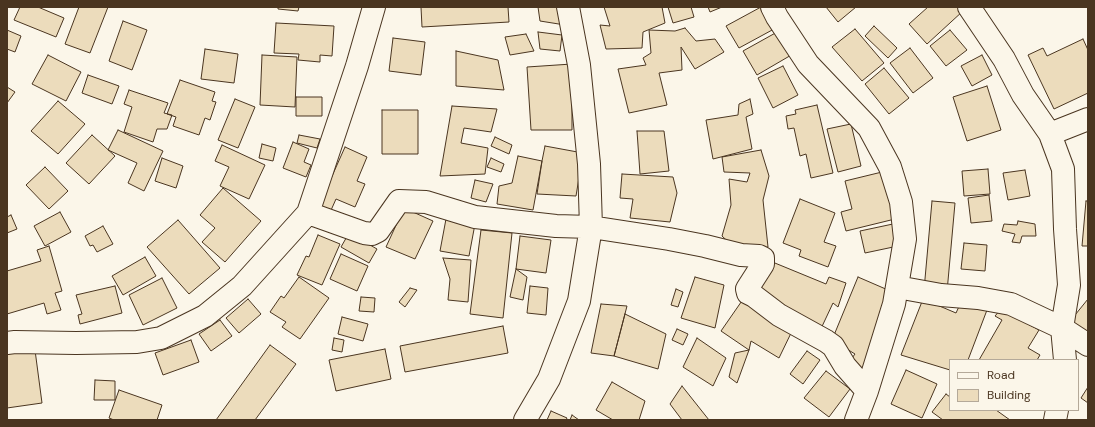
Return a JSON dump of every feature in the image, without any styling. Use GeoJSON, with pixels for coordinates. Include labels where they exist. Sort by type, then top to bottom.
{"type":"FeatureCollection","features":[{"type":"Feature","properties":{"kind":"street"},"geometry":{"type":"LineString","coordinates":[[7,343],[137,342],[161,338],[206,316],[242,286],[308,213],[357,66],[374,7]]}},
{"type":"Feature","properties":{"kind":"street"},"geometry":{"type":"LineString","coordinates":[[525,420],[549,379],[579,301],[591,226],[589,164],[583,103],[579,65],[568,7]]}},
{"type":"Feature","properties":{"kind":"street"},"geometry":{"type":"LineString","coordinates":[[772,7],[808,64],[869,128],[890,167],[901,202],[905,239],[894,304],[867,391],[856,420]]}},
{"type":"Feature","properties":{"kind":"street"},"geometry":{"type":"LineString","coordinates":[[969,7],[1004,59],[1023,95],[1050,134],[1063,169],[1064,230],[1069,286],[1062,328],[1065,359]]}},
{"type":"Feature","properties":{"kind":"street"},"geometry":{"type":"LineString","coordinates":[[1050,134],[1088,118]]}},
{"type":"Feature","properties":{"kind":"street"},"geometry":{"type":"LineString","coordinates":[[308,213],[364,233],[372,234],[378,231],[399,201],[426,202],[475,217],[556,226],[591,226],[669,239],[741,255],[759,256],[763,258],[763,264],[747,289],[748,293],[779,315],[833,346],[845,366],[867,391]]}},
{"type":"Feature","properties":{"kind":"street"},"geometry":{"type":"LineString","coordinates":[[897,287],[941,295],[978,298],[1011,304],[1062,328],[1088,345]]}},
{"type":"Feature","properties":{"kind":"building"},"geometry":{"type":"Polygon","coordinates":[[[20,7],[38,7],[64,18],[56,37],[14,20],[20,7]]]}},
{"type":"Feature","properties":{"kind":"building"},"geometry":{"type":"Polygon","coordinates":[[[79,7],[108,7],[90,53],[65,44],[79,7]]]}},
{"type":"Feature","properties":{"kind":"building"},"geometry":{"type":"Polygon","coordinates":[[[278,7],[299,7],[298,11],[278,9],[278,7]]]}},
{"type":"Feature","properties":{"kind":"building"},"geometry":{"type":"Polygon","coordinates":[[[421,7],[508,7],[509,22],[422,27],[421,7]]]}},
{"type":"Feature","properties":{"kind":"building"},"geometry":{"type":"Polygon","coordinates":[[[538,7],[563,7],[565,25],[540,21],[538,7]]]}},
{"type":"Feature","properties":{"kind":"building"},"geometry":{"type":"Polygon","coordinates":[[[604,7],[662,7],[665,23],[643,32],[642,48],[606,49],[600,25],[610,26],[604,7]]]}},
{"type":"Feature","properties":{"kind":"building"},"geometry":{"type":"Polygon","coordinates":[[[668,7],[691,7],[694,17],[673,23],[668,7]]]}},
{"type":"Feature","properties":{"kind":"building"},"geometry":{"type":"Polygon","coordinates":[[[708,7],[722,7],[710,12],[708,7]]]}},
{"type":"Feature","properties":{"kind":"building"},"geometry":{"type":"Polygon","coordinates":[[[761,7],[774,29],[739,48],[726,26],[761,7]]]}},
{"type":"Feature","properties":{"kind":"building"},"geometry":{"type":"Polygon","coordinates":[[[826,7],[856,7],[838,22],[826,7]]]}},
{"type":"Feature","properties":{"kind":"building"},"geometry":{"type":"Polygon","coordinates":[[[928,7],[959,7],[963,11],[927,44],[909,24],[928,7]]]}},
{"type":"Feature","properties":{"kind":"building"},"geometry":{"type":"Polygon","coordinates":[[[123,21],[147,30],[132,70],[109,61],[123,21]]]}},
{"type":"Feature","properties":{"kind":"building"},"geometry":{"type":"Polygon","coordinates":[[[276,23],[334,26],[332,56],[320,55],[320,62],[298,60],[299,54],[274,53],[276,23]]]}},
{"type":"Feature","properties":{"kind":"building"},"geometry":{"type":"Polygon","coordinates":[[[874,26],[897,48],[888,58],[865,36],[874,26]]]}},
{"type":"Feature","properties":{"kind":"building"},"geometry":{"type":"Polygon","coordinates":[[[685,28],[696,41],[715,39],[724,52],[695,69],[681,47],[682,70],[659,73],[667,105],[629,113],[618,69],[646,65],[643,58],[651,53],[649,30],[675,31],[685,28]]]}},
{"type":"Feature","properties":{"kind":"building"},"geometry":{"type":"Polygon","coordinates":[[[855,29],[884,63],[862,81],[832,47],[855,29]]]}},
{"type":"Feature","properties":{"kind":"building"},"geometry":{"type":"Polygon","coordinates":[[[7,30],[21,36],[15,52],[7,49],[7,30]]]}},
{"type":"Feature","properties":{"kind":"building"},"geometry":{"type":"Polygon","coordinates":[[[950,30],[967,50],[946,66],[930,46],[950,30]]]}},
{"type":"Feature","properties":{"kind":"building"},"geometry":{"type":"Polygon","coordinates":[[[779,31],[793,54],[757,75],[743,51],[779,31]]]}},
{"type":"Feature","properties":{"kind":"building"},"geometry":{"type":"Polygon","coordinates":[[[538,32],[562,35],[560,51],[540,49],[538,32]]]}},
{"type":"Feature","properties":{"kind":"building"},"geometry":{"type":"Polygon","coordinates":[[[526,34],[534,51],[510,55],[505,37],[526,34]]]}},
{"type":"Feature","properties":{"kind":"building"},"geometry":{"type":"Polygon","coordinates":[[[393,38],[425,42],[421,75],[389,71],[393,38]]]}},
{"type":"Feature","properties":{"kind":"building"},"geometry":{"type":"Polygon","coordinates":[[[1083,39],[1088,50],[1088,93],[1054,109],[1028,55],[1043,48],[1047,56],[1083,39]]]}},
{"type":"Feature","properties":{"kind":"building"},"geometry":{"type":"Polygon","coordinates":[[[910,48],[933,78],[913,93],[890,63],[910,48]]]}},
{"type":"Feature","properties":{"kind":"building"},"geometry":{"type":"Polygon","coordinates":[[[205,49],[238,54],[234,83],[201,79],[205,49]]]}},
{"type":"Feature","properties":{"kind":"building"},"geometry":{"type":"Polygon","coordinates":[[[456,51],[498,60],[504,90],[456,86],[456,51]]]}},
{"type":"Feature","properties":{"kind":"building"},"geometry":{"type":"Polygon","coordinates":[[[48,55],[81,72],[66,101],[32,84],[48,55]]]}},
{"type":"Feature","properties":{"kind":"building"},"geometry":{"type":"Polygon","coordinates":[[[262,55],[297,57],[295,107],[260,105],[262,55]]]}},
{"type":"Feature","properties":{"kind":"building"},"geometry":{"type":"Polygon","coordinates":[[[982,55],[992,75],[972,86],[961,66],[982,55]]]}},
{"type":"Feature","properties":{"kind":"building"},"geometry":{"type":"Polygon","coordinates":[[[572,64],[572,130],[531,130],[527,67],[572,64]]]}},
{"type":"Feature","properties":{"kind":"building"},"geometry":{"type":"Polygon","coordinates":[[[783,66],[798,95],[773,108],[758,78],[783,66]]]}},
{"type":"Feature","properties":{"kind":"building"},"geometry":{"type":"Polygon","coordinates":[[[884,68],[909,98],[889,114],[865,84],[884,68]]]}},
{"type":"Feature","properties":{"kind":"building"},"geometry":{"type":"Polygon","coordinates":[[[88,75],[119,86],[112,104],[82,93],[88,75]]]}},
{"type":"Feature","properties":{"kind":"building"},"geometry":{"type":"Polygon","coordinates":[[[180,80],[215,92],[212,101],[216,102],[210,120],[205,118],[199,135],[173,126],[176,117],[167,114],[180,80]]]}},
{"type":"Feature","properties":{"kind":"building"},"geometry":{"type":"Polygon","coordinates":[[[987,86],[1001,130],[967,141],[953,97],[987,86]]]}},
{"type":"Feature","properties":{"kind":"building"},"geometry":{"type":"Polygon","coordinates":[[[7,87],[15,92],[7,103],[7,87]]]}},
{"type":"Feature","properties":{"kind":"building"},"geometry":{"type":"Polygon","coordinates":[[[129,90],[168,103],[164,113],[172,115],[167,129],[157,129],[153,142],[124,132],[132,107],[124,104],[129,90]]]}},
{"type":"Feature","properties":{"kind":"building"},"geometry":{"type":"Polygon","coordinates":[[[296,97],[322,97],[322,116],[296,116],[296,97]]]}},
{"type":"Feature","properties":{"kind":"building"},"geometry":{"type":"Polygon","coordinates":[[[235,99],[255,107],[238,148],[218,140],[235,99]]]}},
{"type":"Feature","properties":{"kind":"building"},"geometry":{"type":"Polygon","coordinates":[[[750,99],[753,114],[746,117],[752,149],[713,159],[706,120],[738,115],[739,104],[750,99]]]}},
{"type":"Feature","properties":{"kind":"building"},"geometry":{"type":"Polygon","coordinates":[[[58,101],[85,124],[58,154],[31,131],[58,101]]]}},
{"type":"Feature","properties":{"kind":"building"},"geometry":{"type":"Polygon","coordinates":[[[817,105],[833,173],[811,178],[806,154],[800,156],[794,128],[788,129],[786,116],[796,114],[795,110],[817,105]]]}},
{"type":"Feature","properties":{"kind":"building"},"geometry":{"type":"Polygon","coordinates":[[[452,106],[497,109],[491,132],[464,128],[461,143],[488,148],[485,174],[440,176],[452,106]]]}},
{"type":"Feature","properties":{"kind":"building"},"geometry":{"type":"Polygon","coordinates":[[[382,110],[418,110],[418,154],[382,154],[382,110]]]}},
{"type":"Feature","properties":{"kind":"building"},"geometry":{"type":"Polygon","coordinates":[[[851,124],[861,166],[838,172],[827,129],[851,124]]]}},
{"type":"Feature","properties":{"kind":"building"},"geometry":{"type":"Polygon","coordinates":[[[118,130],[163,151],[144,191],[128,183],[137,163],[108,150],[118,130]]]}},
{"type":"Feature","properties":{"kind":"building"},"geometry":{"type":"Polygon","coordinates":[[[637,131],[664,131],[669,171],[640,174],[637,131]]]}},
{"type":"Feature","properties":{"kind":"building"},"geometry":{"type":"Polygon","coordinates":[[[92,135],[115,156],[89,184],[66,163],[92,135]]]}},
{"type":"Feature","properties":{"kind":"building"},"geometry":{"type":"Polygon","coordinates":[[[299,135],[320,139],[317,148],[297,143],[299,135]]]}},
{"type":"Feature","properties":{"kind":"building"},"geometry":{"type":"Polygon","coordinates":[[[495,137],[512,145],[509,154],[491,146],[495,137]]]}},
{"type":"Feature","properties":{"kind":"building"},"geometry":{"type":"Polygon","coordinates":[[[293,142],[309,149],[304,162],[311,165],[306,177],[283,168],[293,142]]]}},
{"type":"Feature","properties":{"kind":"building"},"geometry":{"type":"Polygon","coordinates":[[[262,144],[276,148],[273,161],[259,158],[262,144]]]}},
{"type":"Feature","properties":{"kind":"building"},"geometry":{"type":"Polygon","coordinates":[[[222,145],[265,165],[249,199],[220,186],[229,167],[215,161],[222,145]]]}},
{"type":"Feature","properties":{"kind":"building"},"geometry":{"type":"Polygon","coordinates":[[[545,146],[583,153],[576,196],[537,194],[545,146]]]}},
{"type":"Feature","properties":{"kind":"building"},"geometry":{"type":"Polygon","coordinates":[[[345,147],[367,157],[357,181],[365,184],[355,207],[336,199],[328,217],[316,212],[345,147]]]}},
{"type":"Feature","properties":{"kind":"building"},"geometry":{"type":"Polygon","coordinates":[[[761,150],[769,176],[763,200],[768,247],[741,254],[722,236],[731,205],[729,179],[747,182],[750,173],[724,172],[722,157],[761,150]]]}},
{"type":"Feature","properties":{"kind":"building"},"geometry":{"type":"Polygon","coordinates":[[[518,156],[542,161],[533,210],[497,204],[499,186],[512,183],[518,156]]]}},
{"type":"Feature","properties":{"kind":"building"},"geometry":{"type":"Polygon","coordinates":[[[162,158],[183,166],[176,188],[155,181],[162,158]]]}},
{"type":"Feature","properties":{"kind":"building"},"geometry":{"type":"Polygon","coordinates":[[[491,158],[504,164],[501,172],[487,167],[491,158]]]}},
{"type":"Feature","properties":{"kind":"building"},"geometry":{"type":"Polygon","coordinates":[[[45,167],[68,191],[49,209],[26,185],[45,167]]]}},
{"type":"Feature","properties":{"kind":"building"},"geometry":{"type":"Polygon","coordinates":[[[988,169],[990,194],[964,196],[962,171],[988,169]]]}},
{"type":"Feature","properties":{"kind":"building"},"geometry":{"type":"Polygon","coordinates":[[[1025,170],[1030,196],[1008,200],[1003,173],[1025,170]]]}},
{"type":"Feature","properties":{"kind":"building"},"geometry":{"type":"Polygon","coordinates":[[[882,172],[895,219],[846,231],[841,212],[852,209],[845,181],[882,172]]]}},
{"type":"Feature","properties":{"kind":"building"},"geometry":{"type":"Polygon","coordinates":[[[622,174],[673,177],[677,193],[670,222],[630,218],[633,199],[620,198],[622,174]]]}},
{"type":"Feature","properties":{"kind":"building"},"geometry":{"type":"Polygon","coordinates":[[[475,180],[493,184],[486,202],[471,198],[475,180]]]}},
{"type":"Feature","properties":{"kind":"building"},"geometry":{"type":"Polygon","coordinates":[[[223,188],[261,221],[225,262],[202,242],[215,228],[200,215],[223,188]]]}},
{"type":"Feature","properties":{"kind":"building"},"geometry":{"type":"Polygon","coordinates":[[[989,195],[992,221],[971,223],[968,198],[989,195]]]}},
{"type":"Feature","properties":{"kind":"building"},"geometry":{"type":"Polygon","coordinates":[[[800,199],[835,213],[824,242],[836,246],[828,267],[799,256],[801,250],[783,243],[800,199]]]}},
{"type":"Feature","properties":{"kind":"building"},"geometry":{"type":"Polygon","coordinates":[[[932,201],[955,203],[947,292],[924,290],[932,201]]]}},
{"type":"Feature","properties":{"kind":"building"},"geometry":{"type":"Polygon","coordinates":[[[1086,201],[1088,201],[1088,246],[1082,246],[1086,201]]]}},
{"type":"Feature","properties":{"kind":"building"},"geometry":{"type":"Polygon","coordinates":[[[404,208],[433,221],[415,259],[386,247],[404,208]]]}},
{"type":"Feature","properties":{"kind":"building"},"geometry":{"type":"Polygon","coordinates":[[[60,212],[71,232],[45,246],[34,226],[60,212]]]}},
{"type":"Feature","properties":{"kind":"building"},"geometry":{"type":"Polygon","coordinates":[[[11,215],[17,229],[7,233],[7,217],[11,215]]]}},
{"type":"Feature","properties":{"kind":"building"},"geometry":{"type":"Polygon","coordinates":[[[446,219],[475,224],[469,256],[440,251],[446,219]]]}},
{"type":"Feature","properties":{"kind":"building"},"geometry":{"type":"Polygon","coordinates":[[[178,220],[220,268],[189,294],[147,247],[178,220]]]}},
{"type":"Feature","properties":{"kind":"building"},"geometry":{"type":"Polygon","coordinates":[[[1018,221],[1035,224],[1036,236],[1022,236],[1020,243],[1012,242],[1015,234],[1002,231],[1004,224],[1017,225],[1018,221]]]}},
{"type":"Feature","properties":{"kind":"building"},"geometry":{"type":"Polygon","coordinates":[[[893,224],[898,246],[865,253],[860,231],[893,224]]]}},
{"type":"Feature","properties":{"kind":"building"},"geometry":{"type":"Polygon","coordinates":[[[103,226],[113,244],[97,252],[93,245],[90,246],[85,236],[103,226]]]}},
{"type":"Feature","properties":{"kind":"building"},"geometry":{"type":"Polygon","coordinates":[[[481,230],[512,233],[503,318],[470,314],[481,230]]]}},
{"type":"Feature","properties":{"kind":"building"},"geometry":{"type":"Polygon","coordinates":[[[349,233],[377,249],[369,263],[341,247],[349,233]]]}},
{"type":"Feature","properties":{"kind":"building"},"geometry":{"type":"Polygon","coordinates":[[[318,235],[340,244],[322,285],[297,275],[306,256],[309,257],[318,235]]]}},
{"type":"Feature","properties":{"kind":"building"},"geometry":{"type":"Polygon","coordinates":[[[520,236],[551,240],[546,273],[516,269],[520,236]]]}},
{"type":"Feature","properties":{"kind":"building"},"geometry":{"type":"Polygon","coordinates":[[[964,243],[987,245],[985,271],[961,269],[964,243]]]}},
{"type":"Feature","properties":{"kind":"building"},"geometry":{"type":"Polygon","coordinates":[[[49,246],[62,291],[55,293],[61,310],[47,314],[44,303],[7,314],[7,271],[41,261],[37,250],[49,246]]]}},
{"type":"Feature","properties":{"kind":"building"},"geometry":{"type":"Polygon","coordinates":[[[341,254],[368,266],[357,291],[330,279],[341,254]]]}},
{"type":"Feature","properties":{"kind":"building"},"geometry":{"type":"Polygon","coordinates":[[[145,257],[156,276],[123,295],[112,276],[145,257]]]}},
{"type":"Feature","properties":{"kind":"building"},"geometry":{"type":"Polygon","coordinates":[[[443,258],[471,260],[468,302],[448,300],[450,279],[443,258]]]}},
{"type":"Feature","properties":{"kind":"building"},"geometry":{"type":"Polygon","coordinates":[[[770,261],[826,284],[829,277],[846,283],[838,307],[833,303],[818,335],[751,292],[770,261]]]}},
{"type":"Feature","properties":{"kind":"building"},"geometry":{"type":"Polygon","coordinates":[[[516,269],[527,277],[523,300],[510,297],[516,269]]]}},
{"type":"Feature","properties":{"kind":"building"},"geometry":{"type":"Polygon","coordinates":[[[299,277],[329,298],[300,339],[282,327],[286,322],[270,312],[281,296],[284,298],[299,277]]]}},
{"type":"Feature","properties":{"kind":"building"},"geometry":{"type":"Polygon","coordinates":[[[695,277],[724,285],[715,328],[681,318],[695,277]]]}},
{"type":"Feature","properties":{"kind":"building"},"geometry":{"type":"Polygon","coordinates":[[[858,277],[888,290],[868,377],[846,366],[855,354],[832,340],[858,277]]]}},
{"type":"Feature","properties":{"kind":"building"},"geometry":{"type":"Polygon","coordinates":[[[162,278],[177,308],[143,325],[129,295],[162,278]]]}},
{"type":"Feature","properties":{"kind":"building"},"geometry":{"type":"Polygon","coordinates":[[[115,286],[122,313],[80,324],[78,315],[82,314],[76,295],[115,286]]]}},
{"type":"Feature","properties":{"kind":"building"},"geometry":{"type":"Polygon","coordinates":[[[530,286],[548,288],[546,315],[527,313],[530,286]]]}},
{"type":"Feature","properties":{"kind":"building"},"geometry":{"type":"Polygon","coordinates":[[[410,288],[417,290],[405,307],[399,302],[410,288]]]}},
{"type":"Feature","properties":{"kind":"building"},"geometry":{"type":"Polygon","coordinates":[[[676,289],[683,292],[678,307],[671,305],[676,289]]]}},
{"type":"Feature","properties":{"kind":"building"},"geometry":{"type":"Polygon","coordinates":[[[746,295],[793,329],[779,358],[751,341],[749,350],[721,331],[746,295]]]}},
{"type":"Feature","properties":{"kind":"building"},"geometry":{"type":"Polygon","coordinates":[[[361,297],[375,298],[374,312],[359,311],[361,297]]]}},
{"type":"Feature","properties":{"kind":"building"},"geometry":{"type":"Polygon","coordinates":[[[248,299],[261,314],[239,333],[226,318],[248,299]]]}},
{"type":"Feature","properties":{"kind":"building"},"geometry":{"type":"Polygon","coordinates":[[[923,299],[956,313],[962,300],[987,310],[968,359],[949,359],[949,370],[901,355],[923,299]]]}},
{"type":"Feature","properties":{"kind":"building"},"geometry":{"type":"Polygon","coordinates":[[[1088,299],[1088,336],[1071,320],[1088,299]]]}},
{"type":"Feature","properties":{"kind":"building"},"geometry":{"type":"Polygon","coordinates":[[[601,304],[627,306],[614,356],[591,353],[601,304]]]}},
{"type":"Feature","properties":{"kind":"building"},"geometry":{"type":"Polygon","coordinates":[[[1001,309],[1039,330],[1028,348],[1040,355],[1038,359],[980,359],[1002,320],[995,316],[1001,309]]]}},
{"type":"Feature","properties":{"kind":"building"},"geometry":{"type":"Polygon","coordinates":[[[625,314],[666,334],[658,369],[614,356],[625,314]]]}},
{"type":"Feature","properties":{"kind":"building"},"geometry":{"type":"Polygon","coordinates":[[[342,317],[368,324],[363,341],[338,334],[342,317]]]}},
{"type":"Feature","properties":{"kind":"building"},"geometry":{"type":"Polygon","coordinates":[[[220,320],[232,336],[211,351],[199,334],[220,320]]]}},
{"type":"Feature","properties":{"kind":"building"},"geometry":{"type":"Polygon","coordinates":[[[503,326],[508,353],[405,372],[400,346],[503,326]]]}},
{"type":"Feature","properties":{"kind":"building"},"geometry":{"type":"Polygon","coordinates":[[[677,329],[688,334],[683,345],[672,340],[677,329]]]}},
{"type":"Feature","properties":{"kind":"building"},"geometry":{"type":"Polygon","coordinates":[[[334,338],[344,340],[342,352],[332,350],[334,338]]]}},
{"type":"Feature","properties":{"kind":"building"},"geometry":{"type":"Polygon","coordinates":[[[697,338],[726,358],[713,386],[683,367],[697,338]]]}},
{"type":"Feature","properties":{"kind":"building"},"geometry":{"type":"Polygon","coordinates":[[[191,340],[199,362],[163,375],[155,353],[191,340]]]}},
{"type":"Feature","properties":{"kind":"building"},"geometry":{"type":"Polygon","coordinates":[[[270,345],[296,364],[255,420],[216,420],[270,345]]]}},
{"type":"Feature","properties":{"kind":"building"},"geometry":{"type":"Polygon","coordinates":[[[385,349],[391,379],[336,391],[329,360],[385,349]]]}},
{"type":"Feature","properties":{"kind":"building"},"geometry":{"type":"Polygon","coordinates":[[[35,350],[42,403],[7,408],[7,354],[35,350]]]}},
{"type":"Feature","properties":{"kind":"building"},"geometry":{"type":"Polygon","coordinates":[[[749,350],[737,383],[729,377],[735,353],[749,350]]]}},
{"type":"Feature","properties":{"kind":"building"},"geometry":{"type":"Polygon","coordinates":[[[807,351],[820,360],[803,384],[790,374],[807,351]]]}},
{"type":"Feature","properties":{"kind":"building"},"geometry":{"type":"Polygon","coordinates":[[[906,370],[937,384],[922,418],[891,404],[906,370]]]}},
{"type":"Feature","properties":{"kind":"building"},"geometry":{"type":"Polygon","coordinates":[[[826,371],[850,389],[829,417],[804,398],[826,371]]]}},
{"type":"Feature","properties":{"kind":"building"},"geometry":{"type":"Polygon","coordinates":[[[95,380],[115,381],[115,400],[94,400],[95,380]]]}},
{"type":"Feature","properties":{"kind":"building"},"geometry":{"type":"Polygon","coordinates":[[[612,382],[645,401],[639,420],[613,420],[596,410],[612,382]]]}},
{"type":"Feature","properties":{"kind":"building"},"geometry":{"type":"Polygon","coordinates":[[[682,386],[709,420],[682,420],[670,404],[682,386]]]}},
{"type":"Feature","properties":{"kind":"building"},"geometry":{"type":"Polygon","coordinates":[[[1088,387],[1088,403],[1081,398],[1088,387]]]}},
{"type":"Feature","properties":{"kind":"building"},"geometry":{"type":"Polygon","coordinates":[[[119,390],[162,405],[157,420],[114,420],[109,418],[119,390]]]}},
{"type":"Feature","properties":{"kind":"building"},"geometry":{"type":"Polygon","coordinates":[[[946,394],[949,396],[949,411],[997,411],[1010,420],[943,420],[932,412],[946,394]]]}},
{"type":"Feature","properties":{"kind":"building"},"geometry":{"type":"Polygon","coordinates":[[[551,411],[567,418],[566,420],[547,420],[551,411]]]}},
{"type":"Feature","properties":{"kind":"building"},"geometry":{"type":"Polygon","coordinates":[[[572,415],[579,420],[570,420],[572,415]]]}}]}
